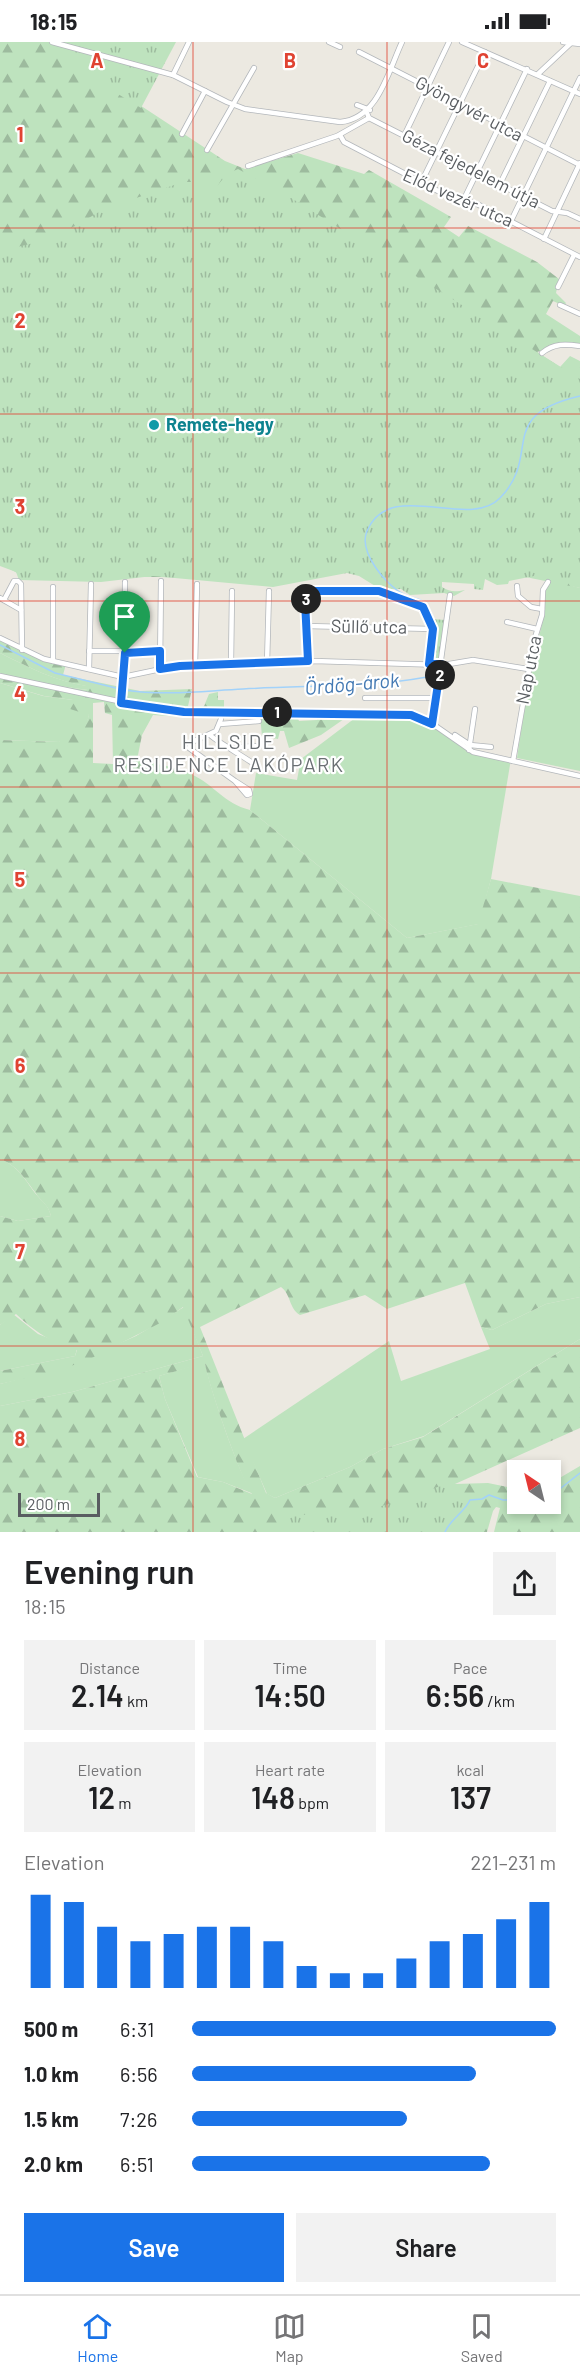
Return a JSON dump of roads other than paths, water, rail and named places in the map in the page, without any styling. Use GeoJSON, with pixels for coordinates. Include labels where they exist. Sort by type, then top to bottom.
{"type":"FeatureCollection","features":[{"type":"Feature","properties":{"kind":"street"},"geometry":{"type":"LineString","coordinates":[[52,42],[173,75],[233,105],[256,111],[337,122],[354,120],[368,111],[402,42]]}},
{"type":"Feature","properties":{"kind":"street"},"geometry":{"type":"LineString","coordinates":[[173,75],[189,42]]}},
{"type":"Feature","properties":{"kind":"street"},"geometry":{"type":"LineString","coordinates":[[330,42],[340,47]]}},
{"type":"Feature","properties":{"kind":"street"},"geometry":{"type":"LineString","coordinates":[[405,134],[449,42]]}},
{"type":"Feature","properties":{"kind":"street"},"geometry":{"type":"LineString","coordinates":[[462,42],[580,94]]}},
{"type":"Feature","properties":{"kind":"street"},"geometry":{"type":"LineString","coordinates":[[563,42],[580,44]]}},
{"type":"Feature","properties":{"kind":"street"},"geometry":{"type":"LineString","coordinates":[[538,74],[571,43]]}},
{"type":"Feature","properties":{"kind":"street","name":"Gyöngyvér utca"},"geometry":{"type":"LineString","coordinates":[[359,52],[546,149],[580,164]]}},
{"type":"Feature","properties":{"kind":"street"},"geometry":{"type":"LineString","coordinates":[[421,183],[485,52]]}},
{"type":"Feature","properties":{"kind":"street"},"geometry":{"type":"LineString","coordinates":[[207,150],[254,68]]}},
{"type":"Feature","properties":{"kind":"street"},"geometry":{"type":"LineString","coordinates":[[464,200],[526,69]]}},
{"type":"Feature","properties":{"kind":"street"},"geometry":{"type":"LineString","coordinates":[[511,221],[580,78]]}},
{"type":"Feature","properties":{"kind":"street"},"geometry":{"type":"LineString","coordinates":[[500,184],[550,81]]}},
{"type":"Feature","properties":{"kind":"street"},"geometry":{"type":"LineString","coordinates":[[182,134],[205,91]]}},
{"type":"Feature","properties":{"kind":"street"},"geometry":{"type":"LineString","coordinates":[[357,105],[368,111]]}},
{"type":"Feature","properties":{"kind":"street"},"geometry":{"type":"LineString","coordinates":[[248,166],[340,135],[369,118],[368,111]]}},
{"type":"Feature","properties":{"kind":"street","name":"Géza fejedelem útja"},"geometry":{"type":"LineString","coordinates":[[369,118],[405,134],[523,196],[557,212],[567,213],[580,219]]}},
{"type":"Feature","properties":{"kind":"street","name":"Előd vezér utca"},"geometry":{"type":"LineString","coordinates":[[340,135],[344,142],[421,183],[511,221],[580,257]]}},
{"type":"Feature","properties":{"kind":"street"},"geometry":{"type":"LineString","coordinates":[[544,239],[580,164]]}},
{"type":"Feature","properties":{"kind":"street"},"geometry":{"type":"LineString","coordinates":[[558,287],[574,255]]}},
{"type":"Feature","properties":{"kind":"street"},"geometry":{"type":"LineString","coordinates":[[560,305],[580,314]]}},
{"type":"Feature","properties":{"kind":"street"},"geometry":{"type":"LineString","coordinates":[[543,353],[550,346],[567,344],[580,346]]}},
{"type":"Feature","properties":{"kind":"street"},"geometry":{"type":"LineString","coordinates":[[21,610],[2,599],[15,580],[21,584],[22,650]]}},
{"type":"Feature","properties":{"kind":"street"},"geometry":{"type":"LineString","coordinates":[[160,669],[161,581]]}},
{"type":"Feature","properties":{"kind":"street"},"geometry":{"type":"LineString","coordinates":[[121,703],[125,653],[126,582]]}},
{"type":"Feature","properties":{"kind":"street","name":"Nap utca"},"geometry":{"type":"LineString","coordinates":[[513,761],[528,669],[542,609],[543,590],[548,582]]}},
{"type":"Feature","properties":{"kind":"street"},"geometry":{"type":"LineString","coordinates":[[89,669],[91,584]]}},
{"type":"Feature","properties":{"kind":"street"},"geometry":{"type":"LineString","coordinates":[[195,665],[197,584]]}},
{"type":"Feature","properties":{"kind":"street"},"geometry":{"type":"LineString","coordinates":[[517,585],[518,596],[531,607],[542,609]]}},
{"type":"Feature","properties":{"kind":"street"},"geometry":{"type":"LineString","coordinates":[[53,587],[53,661]]}},
{"type":"Feature","properties":{"kind":"street"},"geometry":{"type":"LineString","coordinates":[[303,587],[308,661]]}},
{"type":"Feature","properties":{"kind":"street"},"geometry":{"type":"LineString","coordinates":[[231,664],[232,591]]}},
{"type":"Feature","properties":{"kind":"street"},"geometry":{"type":"LineString","coordinates":[[267,664],[269,591]]}},
{"type":"Feature","properties":{"kind":"street"},"geometry":{"type":"LineString","coordinates":[[305,601],[312,591],[377,591],[418,604],[424,608],[433,629],[429,664]]}},
{"type":"Feature","properties":{"kind":"street"},"geometry":{"type":"LineString","coordinates":[[432,724],[438,698],[440,664],[450,595]]}},
{"type":"Feature","properties":{"kind":"street"},"geometry":{"type":"LineString","coordinates":[[507,622],[537,629]]}},
{"type":"Feature","properties":{"kind":"street","name":"Süllő utca"},"geometry":{"type":"LineString","coordinates":[[306,626],[433,629]]}},
{"type":"Feature","properties":{"kind":"street"},"geometry":{"type":"LineString","coordinates":[[0,638],[22,650],[53,661],[124,677],[160,669],[195,665],[308,661],[440,664],[473,660],[528,669]]}},
{"type":"Feature","properties":{"kind":"street"},"geometry":{"type":"LineString","coordinates":[[89,651],[125,653],[160,651]]}},
{"type":"Feature","properties":{"kind":"street"},"geometry":{"type":"LineString","coordinates":[[0,676],[121,703],[184,712],[411,715],[432,724],[470,748],[513,761],[580,776]]}},
{"type":"Feature","properties":{"kind":"street"},"geometry":{"type":"LineString","coordinates":[[365,698],[438,698]]}},
{"type":"Feature","properties":{"kind":"street"},"geometry":{"type":"LineString","coordinates":[[470,748],[475,709]]}},
{"type":"Feature","properties":{"kind":"street"},"geometry":{"type":"LineString","coordinates":[[236,781],[189,748],[192,742],[210,735],[220,721],[259,721]]}},
{"type":"Feature","properties":{"kind":"street"},"geometry":{"type":"LineString","coordinates":[[210,735],[214,740],[231,748],[254,764]]}},
{"type":"Feature","properties":{"kind":"street"},"geometry":{"type":"LineString","coordinates":[[455,735],[470,748],[491,747]]}},
{"type":"Feature","properties":{"kind":"street"},"geometry":{"type":"LineString","coordinates":[[231,748],[255,746]]}},
{"type":"Feature","properties":{"kind":"waterway","name":"Ördög-árok"},"geometry":{"type":"LineString","coordinates":[[434,663],[436,633],[431,613],[422,601],[396,590],[382,576],[366,548],[367,531],[378,515],[393,508],[411,506],[469,509],[486,507],[500,498],[512,482],[519,466],[528,425],[537,414],[554,404],[580,396]]}},
{"type":"Feature","properties":{"kind":"waterway","name":"Ördög-árok"},"geometry":{"type":"LineString","coordinates":[[0,645],[55,673],[120,689]]}},
{"type":"Feature","properties":{"kind":"waterway","name":"Ördög-árok"},"geometry":{"type":"LineString","coordinates":[[124,690],[154,693],[382,683],[427,677],[434,668]]}},
{"type":"Feature","properties":{"kind":"waterway"},"geometry":{"type":"LineString","coordinates":[[561,1488],[580,1473]]}},
{"type":"Feature","properties":{"kind":"waterway"},"geometry":{"type":"LineString","coordinates":[[445,1532],[470,1500],[482,1499],[489,1495],[507,1500]]}},
{"type":"Feature","properties":{"kind":"place","name":"Remete-hegy"},"geometry":{"type":"Point","coordinates":[154,425]}},
{"type":"Feature","properties":{"kind":"district","name":"HILLSIDE RESIDENCE LAKÓPARK"},"geometry":{"type":"Point","coordinates":[229,754]}}]}
